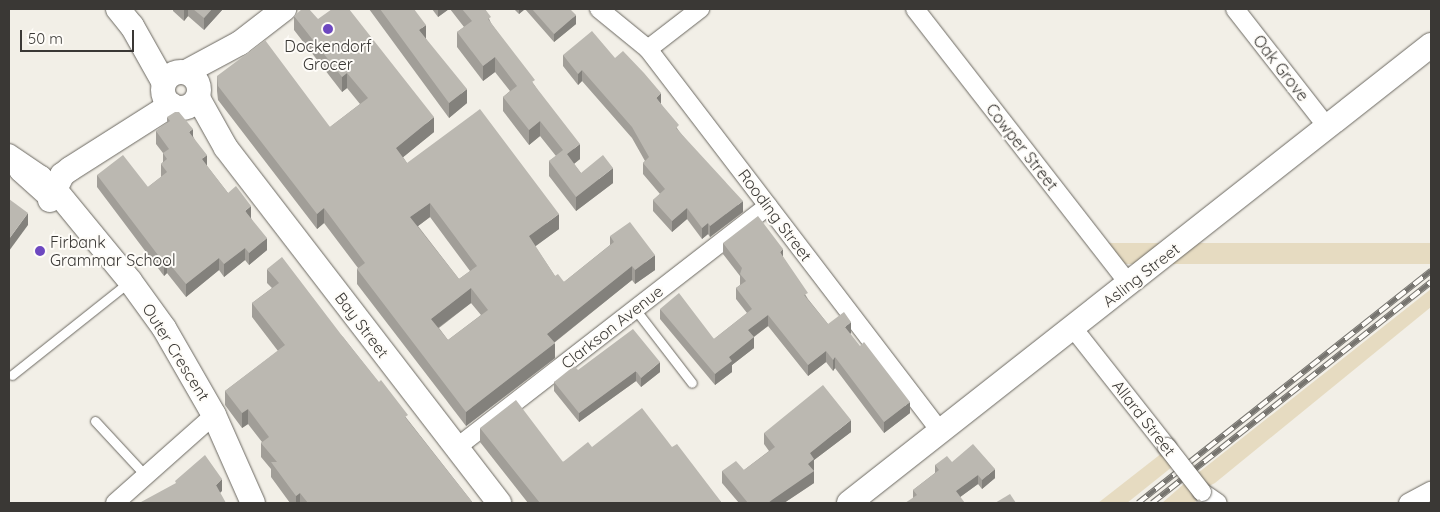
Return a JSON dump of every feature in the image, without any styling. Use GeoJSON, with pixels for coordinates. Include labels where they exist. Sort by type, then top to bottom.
{"type":"FeatureCollection","features":[{"type":"Feature","properties":{"kind":"street"},"geometry":{"type":"LineString","coordinates":[[55,194],[82,180],[106,148],[284,9]]}},
{"type":"Feature","properties":{"kind":"street","name":"Rooding Street"},"geometry":{"type":"LineString","coordinates":[[599,9],[648,49],[941,432]]}},
{"type":"Feature","properties":{"kind":"street"},"geometry":{"type":"LineString","coordinates":[[648,49],[700,9]]}},
{"type":"Feature","properties":{"kind":"street","name":"Cowper Street"},"geometry":{"type":"LineString","coordinates":[[915,9],[1129,284]]}},
{"type":"Feature","properties":{"kind":"street","name":"Oak Grove"},"geometry":{"type":"LineString","coordinates":[[1235,9],[1328,128]]}},
{"type":"Feature","properties":{"kind":"street","name":"Bay Street"},"geometry":{"type":"LineString","coordinates":[[125,17],[498,503]]}},
{"type":"Feature","properties":{"kind":"street","name":"Asling Street"},"geometry":{"type":"LineString","coordinates":[[850,503],[1431,45]]}},
{"type":"Feature","properties":{"kind":"street","name":"Outer Crescent"},"geometry":{"type":"LineString","coordinates":[[9,153],[29,165],[130,281],[186,364],[214,415],[253,503]]}},
{"type":"Feature","properties":{"kind":"street","name":"Outer Crescent"},"geometry":{"type":"LineString","coordinates":[[9,157],[19,172],[55,194]]}},
{"type":"Feature","properties":{"kind":"street","name":"Clarkson Avenue"},"geometry":{"type":"LineString","coordinates":[[456,448],[768,206]]}},
{"type":"Feature","properties":{"kind":"street","name":"Allard Street"},"geometry":{"type":"LineString","coordinates":[[1073,328],[1202,492],[1218,503]]}},
{"type":"Feature","properties":{"kind":"street"},"geometry":{"type":"LineString","coordinates":[[115,503],[214,415]]}},
{"type":"Feature","properties":{"kind":"street"},"geometry":{"type":"LineString","coordinates":[[1408,503],[1431,491]]}},
{"type":"Feature","properties":{"kind":"lane"},"geometry":{"type":"LineString","coordinates":[[12,375],[130,281]]}},
{"type":"Feature","properties":{"kind":"lane"},"geometry":{"type":"LineString","coordinates":[[635,308],[692,383]]}},
{"type":"Feature","properties":{"kind":"lane"},"geometry":{"type":"LineString","coordinates":[[95,421],[146,475]]}},
{"type":"Feature","properties":{"kind":"shaded area"},"geometry":{"type":"Polygon","coordinates":[[[1106,243],[1431,243],[1431,264],[1106,264],[1106,243]]]}},
{"type":"Feature","properties":{"kind":"shaded area"},"geometry":{"type":"Polygon","coordinates":[[[1431,289],[1431,307],[1215,483],[1209,486],[1198,473],[1431,289]]]}},
{"type":"Feature","properties":{"kind":"shaded area"},"geometry":{"type":"Polygon","coordinates":[[[1162,453],[1172,467],[1127,503],[1098,503],[1162,453]]]}},
{"type":"Feature","properties":{"kind":"shaded area"},"geometry":{"type":"Polygon","coordinates":[[[1185,483],[1197,500],[1194,503],[1162,503],[1185,483]]]}},
{"type":"Feature","properties":{"kind":"building"},"geometry":{"type":"Polygon","coordinates":[[[193,9],[212,9],[204,18],[193,9]]]}},
{"type":"Feature","properties":{"kind":"building"},"geometry":{"type":"Polygon","coordinates":[[[302,9],[309,9],[318,19],[332,9],[349,9],[434,117],[396,148],[407,163],[480,109],[559,214],[529,236],[555,276],[558,274],[564,282],[614,242],[610,236],[630,222],[655,255],[635,270],[632,266],[547,334],[555,343],[466,412],[357,269],[365,263],[324,208],[317,214],[218,86],[217,76],[265,40],[330,127],[368,98],[347,73],[342,77],[294,16],[302,9]],[[430,203],[410,217],[459,279],[477,266],[430,203]],[[471,288],[431,319],[448,340],[488,310],[471,288]]]}},
{"type":"Feature","properties":{"kind":"building"},"geometry":{"type":"Polygon","coordinates":[[[380,9],[414,9],[426,25],[419,30],[467,89],[449,103],[380,9]]]}},
{"type":"Feature","properties":{"kind":"building"},"geometry":{"type":"Polygon","coordinates":[[[462,9],[485,9],[491,17],[488,19],[535,80],[532,82],[580,144],[567,154],[581,173],[603,155],[613,168],[576,197],[549,161],[563,150],[540,121],[529,130],[503,97],[517,86],[495,57],[483,66],[457,32],[472,21],[462,9]]]}},
{"type":"Feature","properties":{"kind":"building"},"geometry":{"type":"Polygon","coordinates":[[[532,9],[570,9],[576,15],[554,34],[532,9]]]}},
{"type":"Feature","properties":{"kind":"building"},"geometry":{"type":"Polygon","coordinates":[[[592,31],[615,58],[623,51],[644,73],[661,93],[656,98],[679,125],[676,128],[743,201],[710,226],[708,223],[702,228],[687,208],[672,221],[653,200],[665,189],[643,163],[649,157],[632,127],[582,70],[578,74],[563,55],[592,31]]]}},
{"type":"Feature","properties":{"kind":"building"},"geometry":{"type":"Polygon","coordinates":[[[175,112],[179,112],[193,129],[189,132],[207,155],[202,159],[228,193],[236,186],[251,206],[245,211],[267,238],[249,253],[245,248],[224,264],[219,258],[186,284],[167,261],[164,263],[97,175],[123,155],[148,187],[167,172],[161,164],[167,159],[163,153],[169,149],[156,131],[170,121],[167,117],[175,112]]]}},
{"type":"Feature","properties":{"kind":"building"},"geometry":{"type":"Polygon","coordinates":[[[9,199],[28,213],[9,239],[9,199]]]}},
{"type":"Feature","properties":{"kind":"building"},"geometry":{"type":"Polygon","coordinates":[[[758,216],[783,249],[780,252],[808,293],[804,295],[828,324],[844,312],[851,322],[845,327],[860,346],[864,342],[910,402],[884,422],[835,357],[833,360],[826,351],[808,365],[768,315],[748,330],[754,337],[729,357],[732,361],[715,374],[660,309],[679,293],[714,339],[752,309],[736,288],[746,281],[740,274],[742,268],[723,243],[758,216]]]}},
{"type":"Feature","properties":{"kind":"building"},"geometry":{"type":"Polygon","coordinates":[[[282,257],[379,382],[381,380],[408,415],[405,417],[473,503],[308,503],[300,493],[296,496],[271,462],[277,462],[261,443],[269,437],[248,409],[242,413],[225,391],[285,345],[252,303],[279,283],[267,269],[282,257]]]}},
{"type":"Feature","properties":{"kind":"building"},"geometry":{"type":"Polygon","coordinates":[[[633,329],[660,362],[641,378],[636,371],[579,413],[554,382],[574,366],[578,370],[633,329]]]}},
{"type":"Feature","properties":{"kind":"building"},"geometry":{"type":"Polygon","coordinates":[[[823,385],[851,420],[810,453],[814,459],[808,464],[814,471],[770,503],[748,503],[722,471],[736,461],[744,470],[775,447],[764,433],[823,385]]]}},
{"type":"Feature","properties":{"kind":"building"},"geometry":{"type":"Polygon","coordinates":[[[516,400],[563,462],[588,442],[592,447],[642,408],[672,447],[677,444],[722,503],[540,503],[480,428],[516,400]]]}},
{"type":"Feature","properties":{"kind":"building"},"geometry":{"type":"Polygon","coordinates":[[[973,444],[995,469],[982,480],[978,475],[956,491],[965,503],[905,503],[917,495],[913,490],[939,470],[935,465],[947,456],[952,462],[973,444]]]}},
{"type":"Feature","properties":{"kind":"building"},"geometry":{"type":"Polygon","coordinates":[[[205,455],[222,479],[216,485],[226,503],[141,502],[176,483],[175,481],[205,455]]]}},
{"type":"Feature","properties":{"kind":"building"},"geometry":{"type":"Polygon","coordinates":[[[1010,494],[1016,503],[995,503],[1010,494]]]}},
{"type":"Feature","properties":{"kind":"building"},"geometry":{"type":"Polygon","coordinates":[[[1199,499],[1203,503],[1195,503],[1199,499]]]}},
{"type":"Feature","properties":{"kind":"railway"},"geometry":{"type":"LineString","coordinates":[[1138,503],[1431,271]]}},
{"type":"Feature","properties":{"kind":"railway"},"geometry":{"type":"LineString","coordinates":[[1152,503],[1431,282]]}},
{"type":"Feature","properties":{"kind":"place","name":"Dockendorf Grocer"},"geometry":{"type":"Point","coordinates":[328,29]}},
{"type":"Feature","properties":{"kind":"place","name":"Firbank Grammar School"},"geometry":{"type":"Point","coordinates":[40,251]}}]}
